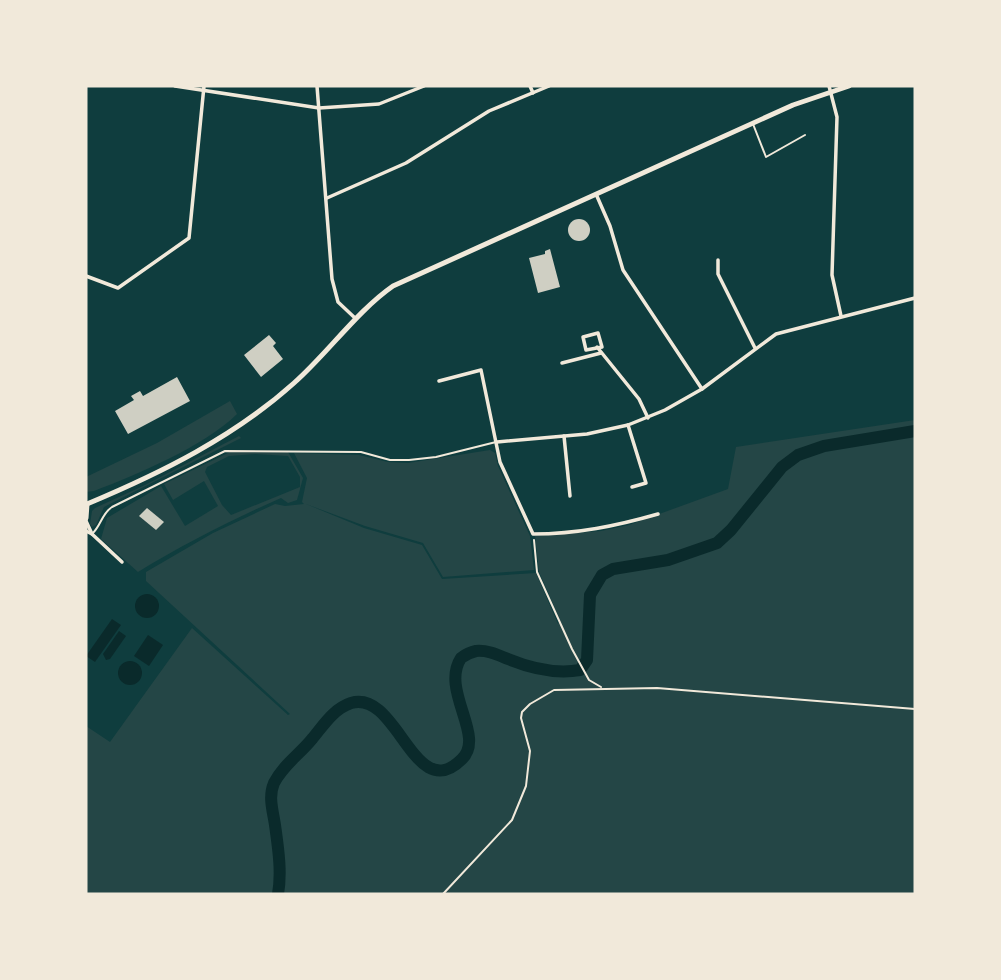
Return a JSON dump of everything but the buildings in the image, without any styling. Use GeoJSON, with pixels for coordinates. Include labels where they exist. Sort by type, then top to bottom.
{"type":"FeatureCollection","features":[{"type":"Feature","properties":{"kind":"main road"},"geometry":{"type":"LineString","coordinates":[[86,520],[87,503],[178,463],[252,417],[303,375],[384,292],[403,281],[793,105],[830,89],[849,86]]}},
{"type":"Feature","properties":{"kind":"street"},"geometry":{"type":"LineString","coordinates":[[175,86],[204,88],[319,107],[379,104],[421,86]]}},
{"type":"Feature","properties":{"kind":"street"},"geometry":{"type":"LineString","coordinates":[[317,86],[332,279],[338,302],[357,319]]}},
{"type":"Feature","properties":{"kind":"street"},"geometry":{"type":"LineString","coordinates":[[530,86],[533,93]]}},
{"type":"Feature","properties":{"kind":"street"},"geometry":{"type":"LineString","coordinates":[[327,198],[406,163],[489,111],[549,86]]}},
{"type":"Feature","properties":{"kind":"street"},"geometry":{"type":"LineString","coordinates":[[86,276],[118,288],[189,238],[204,88]]}},
{"type":"Feature","properties":{"kind":"street"},"geometry":{"type":"LineString","coordinates":[[830,89],[836,117],[832,275],[841,316]]}},
{"type":"Feature","properties":{"kind":"street"},"geometry":{"type":"LineString","coordinates":[[596,194],[610,226],[623,270],[702,389]]}},
{"type":"Feature","properties":{"kind":"street"},"geometry":{"type":"LineString","coordinates":[[718,260],[718,274],[755,348]]}},
{"type":"Feature","properties":{"kind":"street"},"geometry":{"type":"LineString","coordinates":[[497,442],[587,434],[628,425],[648,418],[702,389],[755,348],[781,332],[915,298]]}},
{"type":"Feature","properties":{"kind":"street"},"geometry":{"type":"LineString","coordinates":[[598,333],[601,347],[597,348],[586,350],[583,337],[598,333]]}},
{"type":"Feature","properties":{"kind":"street"},"geometry":{"type":"LineString","coordinates":[[597,348],[639,399],[648,418]]}},
{"type":"Feature","properties":{"kind":"street"},"geometry":{"type":"LineString","coordinates":[[562,363],[602,353]]}},
{"type":"Feature","properties":{"kind":"street"},"geometry":{"type":"LineString","coordinates":[[439,381],[481,370],[500,462],[533,534],[566,534],[601,529],[658,514]]}},
{"type":"Feature","properties":{"kind":"street"},"geometry":{"type":"LineString","coordinates":[[628,425],[646,483],[632,487]]}},
{"type":"Feature","properties":{"kind":"street"},"geometry":{"type":"LineString","coordinates":[[564,436],[569,496]]}},
{"type":"Feature","properties":{"kind":"street"},"geometry":{"type":"LineString","coordinates":[[86,520],[92,534]]}},
{"type":"Feature","properties":{"kind":"street"},"geometry":{"type":"LineString","coordinates":[[86,531],[122,562]]}},
{"type":"Feature","properties":{"kind":"lane"},"geometry":{"type":"LineString","coordinates":[[753,123],[766,156],[805,135]]}},
{"type":"Feature","properties":{"kind":"lane"},"geometry":{"type":"LineString","coordinates":[[92,534],[98,529],[107,510],[216,455],[235,450],[361,452],[390,460],[409,460],[436,457],[497,442]]}},
{"type":"Feature","properties":{"kind":"path"},"geometry":{"type":"LineString","coordinates":[[533,534],[537,572],[589,680],[602,687]]}},
{"type":"Feature","properties":{"kind":"path"},"geometry":{"type":"LineString","coordinates":[[443,894],[512,820],[526,786],[530,751],[521,718],[522,712],[554,690],[657,688],[915,709]]}},
{"type":"Feature","properties":{"kind":"shaded area"},"geometry":{"type":"Polygon","coordinates":[[[230,401],[237,414],[207,437],[149,468],[86,492],[86,477],[157,443],[230,401]]]}},
{"type":"Feature","properties":{"kind":"shaded area"},"geometry":{"type":"Polygon","coordinates":[[[915,420],[915,894],[86,894],[86,726],[110,742],[192,628],[290,714],[146,581],[146,572],[213,533],[275,504],[304,504],[302,502],[307,478],[294,453],[359,455],[388,462],[408,463],[490,450],[495,453],[498,466],[530,536],[534,570],[443,577],[423,543],[365,526],[306,504],[364,528],[422,545],[442,579],[536,573],[558,624],[560,620],[539,572],[535,536],[601,531],[629,525],[728,489],[736,447],[915,420]]]}},
{"type":"Feature","properties":{"kind":"shaded area"},"geometry":{"type":"Polygon","coordinates":[[[239,436],[241,438],[104,507],[96,525],[92,527],[90,524],[95,508],[239,436]]]}},
{"type":"Feature","properties":{"kind":"shaded area"},"geometry":{"type":"Polygon","coordinates":[[[230,452],[288,452],[303,478],[297,500],[288,503],[281,498],[262,506],[138,572],[101,539],[107,518],[161,486],[185,526],[218,506],[204,481],[173,500],[164,484],[230,452]],[[229,456],[207,467],[205,472],[222,505],[231,515],[300,487],[300,477],[288,456],[229,456]]]}},
{"type":"Feature","properties":{"kind":"shaded area"},"geometry":{"type":"Polygon","coordinates":[[[147,594],[156,597],[159,606],[156,615],[147,618],[138,615],[135,606],[138,597],[147,594]]]}},
{"type":"Feature","properties":{"kind":"shaded area"},"geometry":{"type":"Polygon","coordinates":[[[112,619],[121,625],[95,662],[86,656],[112,619]]]}},
{"type":"Feature","properties":{"kind":"shaded area"},"geometry":{"type":"Polygon","coordinates":[[[119,631],[126,636],[110,659],[106,660],[103,654],[119,631]]]}},
{"type":"Feature","properties":{"kind":"shaded area"},"geometry":{"type":"Polygon","coordinates":[[[148,635],[163,645],[149,666],[134,656],[148,635]]]}},
{"type":"Feature","properties":{"kind":"shaded area"},"geometry":{"type":"Polygon","coordinates":[[[125,661],[135,661],[142,668],[142,678],[135,685],[125,685],[118,678],[118,668],[125,661]]]}},
{"type":"Feature","properties":{"kind":"waterway"},"geometry":{"type":"LineString","coordinates":[[278,894],[280,877],[272,788],[282,771],[339,709],[351,703],[367,703],[394,727],[418,759],[431,769],[445,770],[462,759],[468,749],[467,725],[456,684],[456,671],[461,658],[474,651],[485,651],[544,669],[580,670],[587,660],[590,595],[602,575],[613,569],[668,560],[717,543],[731,530],[782,467],[798,455],[824,446],[915,431]]}}]}
